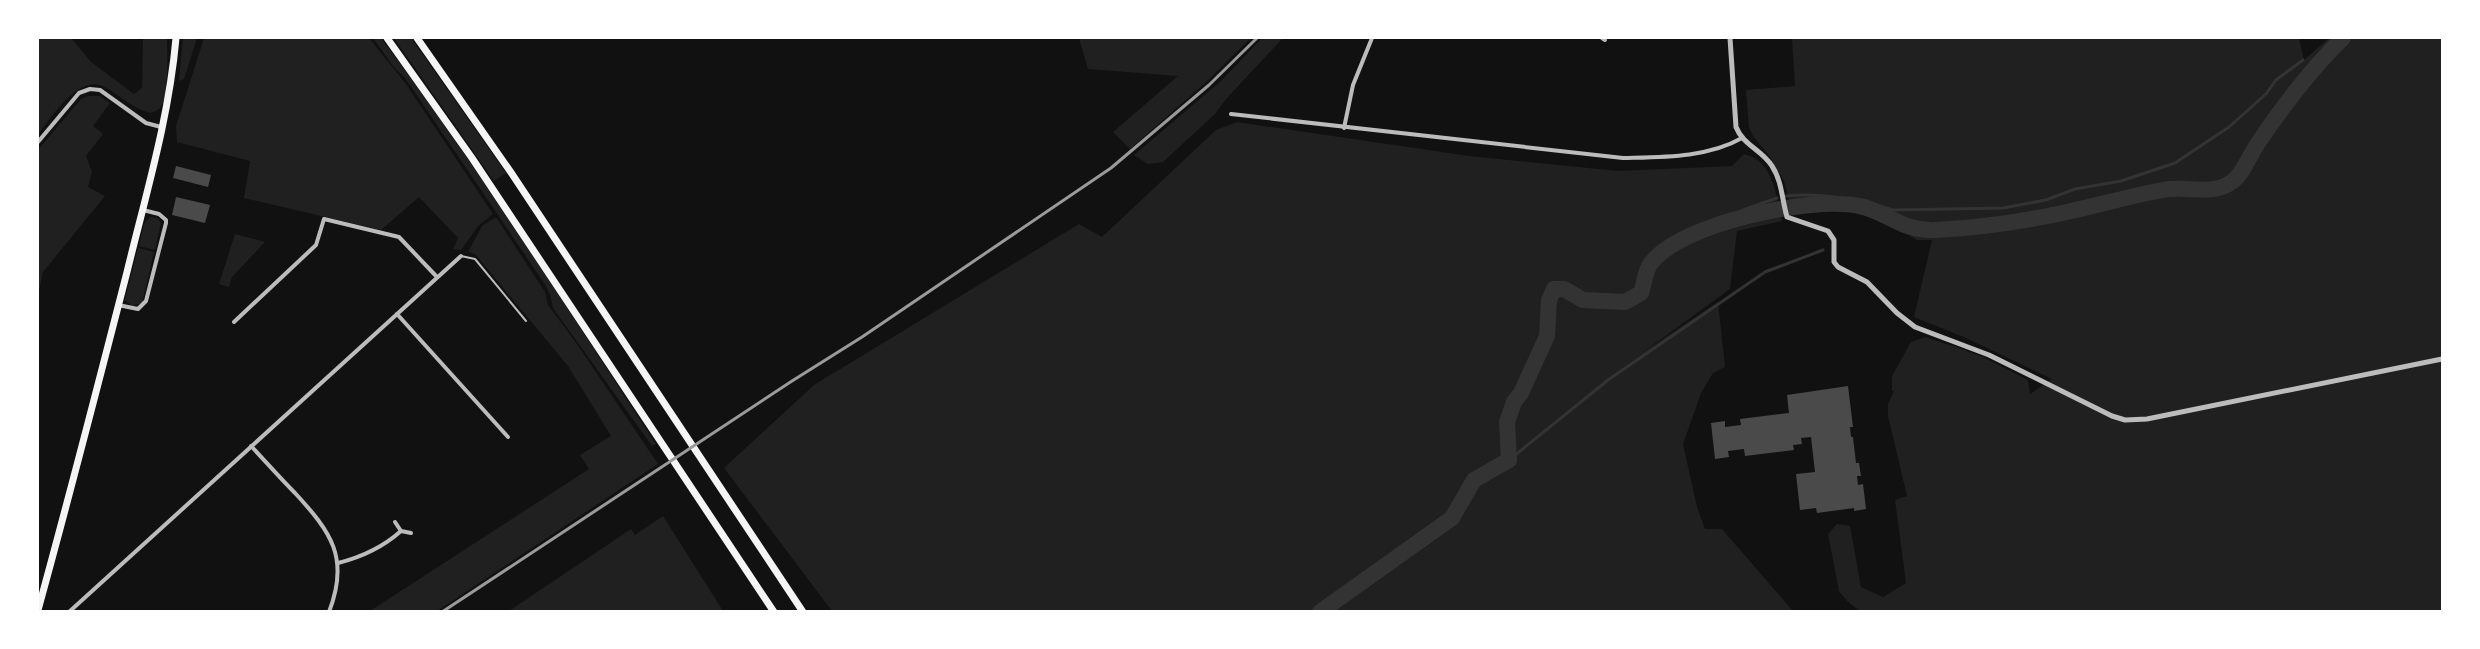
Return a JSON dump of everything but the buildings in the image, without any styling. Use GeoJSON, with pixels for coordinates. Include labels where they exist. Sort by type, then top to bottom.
{"type":"FeatureCollection","features":[{"type":"Feature","properties":{"kind":"main road"},"geometry":{"type":"LineString","coordinates":[[38,610],[75,476],[163,128],[172,83],[176,38]]}},
{"type":"Feature","properties":{"kind":"main road"},"geometry":{"type":"LineString","coordinates":[[387,38],[478,167],[774,612]]}},
{"type":"Feature","properties":{"kind":"main road"},"geometry":{"type":"LineString","coordinates":[[417,38],[510,171],[803,612]]}},
{"type":"Feature","properties":{"kind":"street"},"geometry":{"type":"LineString","coordinates":[[1344,128],[1353,85],[1372,38]]}},
{"type":"Feature","properties":{"kind":"street"},"geometry":{"type":"LineString","coordinates":[[1730,38],[1736,127],[1742,138],[1772,166],[1777,176],[1786,214],[1791,219],[1823,228],[1832,234],[1834,262],[1838,267],[1867,282],[1915,327],[1970,346],[2096,409],[2125,420],[2147,419],[2442,358]]}},
{"type":"Feature","properties":{"kind":"street"},"geometry":{"type":"LineString","coordinates":[[38,142],[79,93],[90,89],[100,90],[146,123],[163,128]]}},
{"type":"Feature","properties":{"kind":"street"},"geometry":{"type":"LineString","coordinates":[[1232,114],[1623,158],[1672,157],[1730,145],[1742,138]]}},
{"type":"Feature","properties":{"kind":"street"},"geometry":{"type":"LineString","coordinates":[[118,305],[133,309],[142,307],[146,301],[166,220],[159,214],[142,209]]}},
{"type":"Feature","properties":{"kind":"street"},"geometry":{"type":"LineString","coordinates":[[234,322],[316,245],[324,219],[399,237],[436,277]]}},
{"type":"Feature","properties":{"kind":"street"},"geometry":{"type":"LineString","coordinates":[[69,612],[461,256]]}},
{"type":"Feature","properties":{"kind":"street"},"geometry":{"type":"LineString","coordinates":[[397,314],[508,437]]}},
{"type":"Feature","properties":{"kind":"street"},"geometry":{"type":"LineString","coordinates":[[251,446],[318,518],[327,531],[338,562],[336,593],[329,612]]}},
{"type":"Feature","properties":{"kind":"street"},"geometry":{"type":"LineString","coordinates":[[395,522],[401,531],[411,533]]}},
{"type":"Feature","properties":{"kind":"street"},"geometry":{"type":"LineString","coordinates":[[338,562],[356,558],[387,544],[401,531]]}},
{"type":"Feature","properties":{"kind":"lane"},"geometry":{"type":"LineString","coordinates":[[461,256],[475,259],[526,321]]}},
{"type":"Feature","properties":{"kind":"shaded area"},"geometry":{"type":"Polygon","coordinates":[[[38,38],[71,38],[91,62],[134,94],[142,88],[143,38],[167,38],[167,75],[163,104],[159,109],[150,113],[132,105],[105,87],[95,84],[86,86],[76,91],[58,108],[38,134],[38,38]]]}},
{"type":"Feature","properties":{"kind":"shaded area"},"geometry":{"type":"Polygon","coordinates":[[[183,38],[197,38],[184,79],[179,81],[183,38]]]}},
{"type":"Feature","properties":{"kind":"shaded area"},"geometry":{"type":"Polygon","coordinates":[[[204,38],[369,38],[406,84],[493,214],[479,225],[461,250],[453,249],[458,238],[419,197],[381,230],[244,198],[250,161],[177,142],[176,126],[204,38]]]}},
{"type":"Feature","properties":{"kind":"shaded area"},"geometry":{"type":"Polygon","coordinates":[[[373,38],[381,38],[453,137],[656,444],[652,446],[553,308],[550,294],[544,283],[405,78],[393,66],[373,38]]]}},
{"type":"Feature","properties":{"kind":"shaded area"},"geometry":{"type":"Polygon","coordinates":[[[394,38],[411,38],[506,173],[494,181],[394,38]]]}},
{"type":"Feature","properties":{"kind":"shaded area"},"geometry":{"type":"Polygon","coordinates":[[[1079,38],[1251,38],[1204,84],[1130,149],[1113,132],[1178,76],[1088,69],[1079,38]]]}},
{"type":"Feature","properties":{"kind":"shaded area"},"geometry":{"type":"Polygon","coordinates":[[[1262,38],[1283,38],[1214,115],[1163,162],[1148,164],[1134,155],[1221,81],[1262,38]]]}},
{"type":"Feature","properties":{"kind":"shaded area"},"geometry":{"type":"Polygon","coordinates":[[[1792,38],[2299,38],[2304,60],[2329,38],[2442,38],[2442,611],[1860,611],[1848,602],[1839,591],[1828,534],[1837,524],[1850,526],[1861,587],[1883,597],[1906,583],[1895,500],[1907,496],[1888,416],[1888,404],[1894,391],[1892,391],[1892,376],[1911,342],[1925,337],[1983,357],[2028,380],[2030,394],[2052,379],[1966,338],[1914,317],[1932,240],[1917,240],[1885,220],[1860,209],[1830,207],[1797,210],[1791,207],[1784,181],[1749,127],[1746,90],[1795,86],[1792,38]]]}},
{"type":"Feature","properties":{"kind":"shaded area"},"geometry":{"type":"Polygon","coordinates":[[[88,96],[100,96],[110,103],[93,126],[103,134],[86,156],[92,172],[88,187],[105,196],[43,272],[38,295],[38,150],[81,99],[88,96]]]}},
{"type":"Feature","properties":{"kind":"shaded area"},"geometry":{"type":"Polygon","coordinates":[[[1237,122],[1469,156],[1618,171],[1732,166],[1744,154],[1762,164],[1772,181],[1782,221],[1737,231],[1730,289],[1642,353],[1718,302],[1725,367],[1713,373],[1701,393],[1683,444],[1697,507],[1705,529],[1722,529],[1793,611],[832,611],[724,468],[814,385],[1079,224],[1102,237],[1216,130],[1237,122]]]}},
{"type":"Feature","properties":{"kind":"shaded area"},"geometry":{"type":"Polygon","coordinates":[[[150,217],[157,218],[161,223],[155,250],[139,246],[144,224],[150,217]]]}},
{"type":"Feature","properties":{"kind":"shaded area"},"geometry":{"type":"Polygon","coordinates":[[[496,217],[545,292],[548,305],[658,464],[437,611],[370,611],[589,469],[580,455],[611,436],[568,366],[475,254],[468,252],[482,226],[496,217]]]}},
{"type":"Feature","properties":{"kind":"shaded area"},"geometry":{"type":"Polygon","coordinates":[[[235,234],[265,242],[232,277],[229,287],[219,284],[235,234]]]}},
{"type":"Feature","properties":{"kind":"shaded area"},"geometry":{"type":"Polygon","coordinates":[[[138,248],[154,252],[142,303],[132,306],[125,300],[138,248]]]}},
{"type":"Feature","properties":{"kind":"shaded area"},"geometry":{"type":"Polygon","coordinates":[[[663,516],[723,611],[509,611],[631,529],[635,535],[663,516]]]}},
{"type":"Feature","properties":{"kind":"waterway"},"geometry":{"type":"LineString","coordinates":[[1320,612],[1452,518],[1474,480],[1509,460],[1507,422],[1514,402],[1521,393],[1547,336],[1549,300],[1554,289],[1564,289],[1583,300],[1625,302],[1641,293],[1649,266],[1667,249],[1690,236],[1718,225],[1780,209],[1811,205],[1859,206],[1913,228],[1936,230],[2034,219],[2163,190],[2208,190],[2225,186],[2233,181],[2243,169],[2287,102],[2343,38]]}},
{"type":"Feature","properties":{"kind":"waterway"},"geometry":{"type":"LineString","coordinates":[[1786,196],[1812,195],[1840,198],[1893,210],[2003,208],[2046,200],[2075,189],[2121,181],[2175,163],[2229,127],[2266,94],[2276,80],[2303,60]]}},
{"type":"Feature","properties":{"kind":"waterway"},"geometry":{"type":"LineString","coordinates":[[1726,221],[1743,210],[1777,198]]}},
{"type":"Feature","properties":{"kind":"waterway"},"geometry":{"type":"LineString","coordinates":[[1509,460],[1608,380],[1765,272],[1823,250]]}},
{"type":"Feature","properties":{"kind":"railway"},"geometry":{"type":"LineString","coordinates":[[442,612],[862,337],[1111,168],[1209,85],[1257,38]]}}]}
